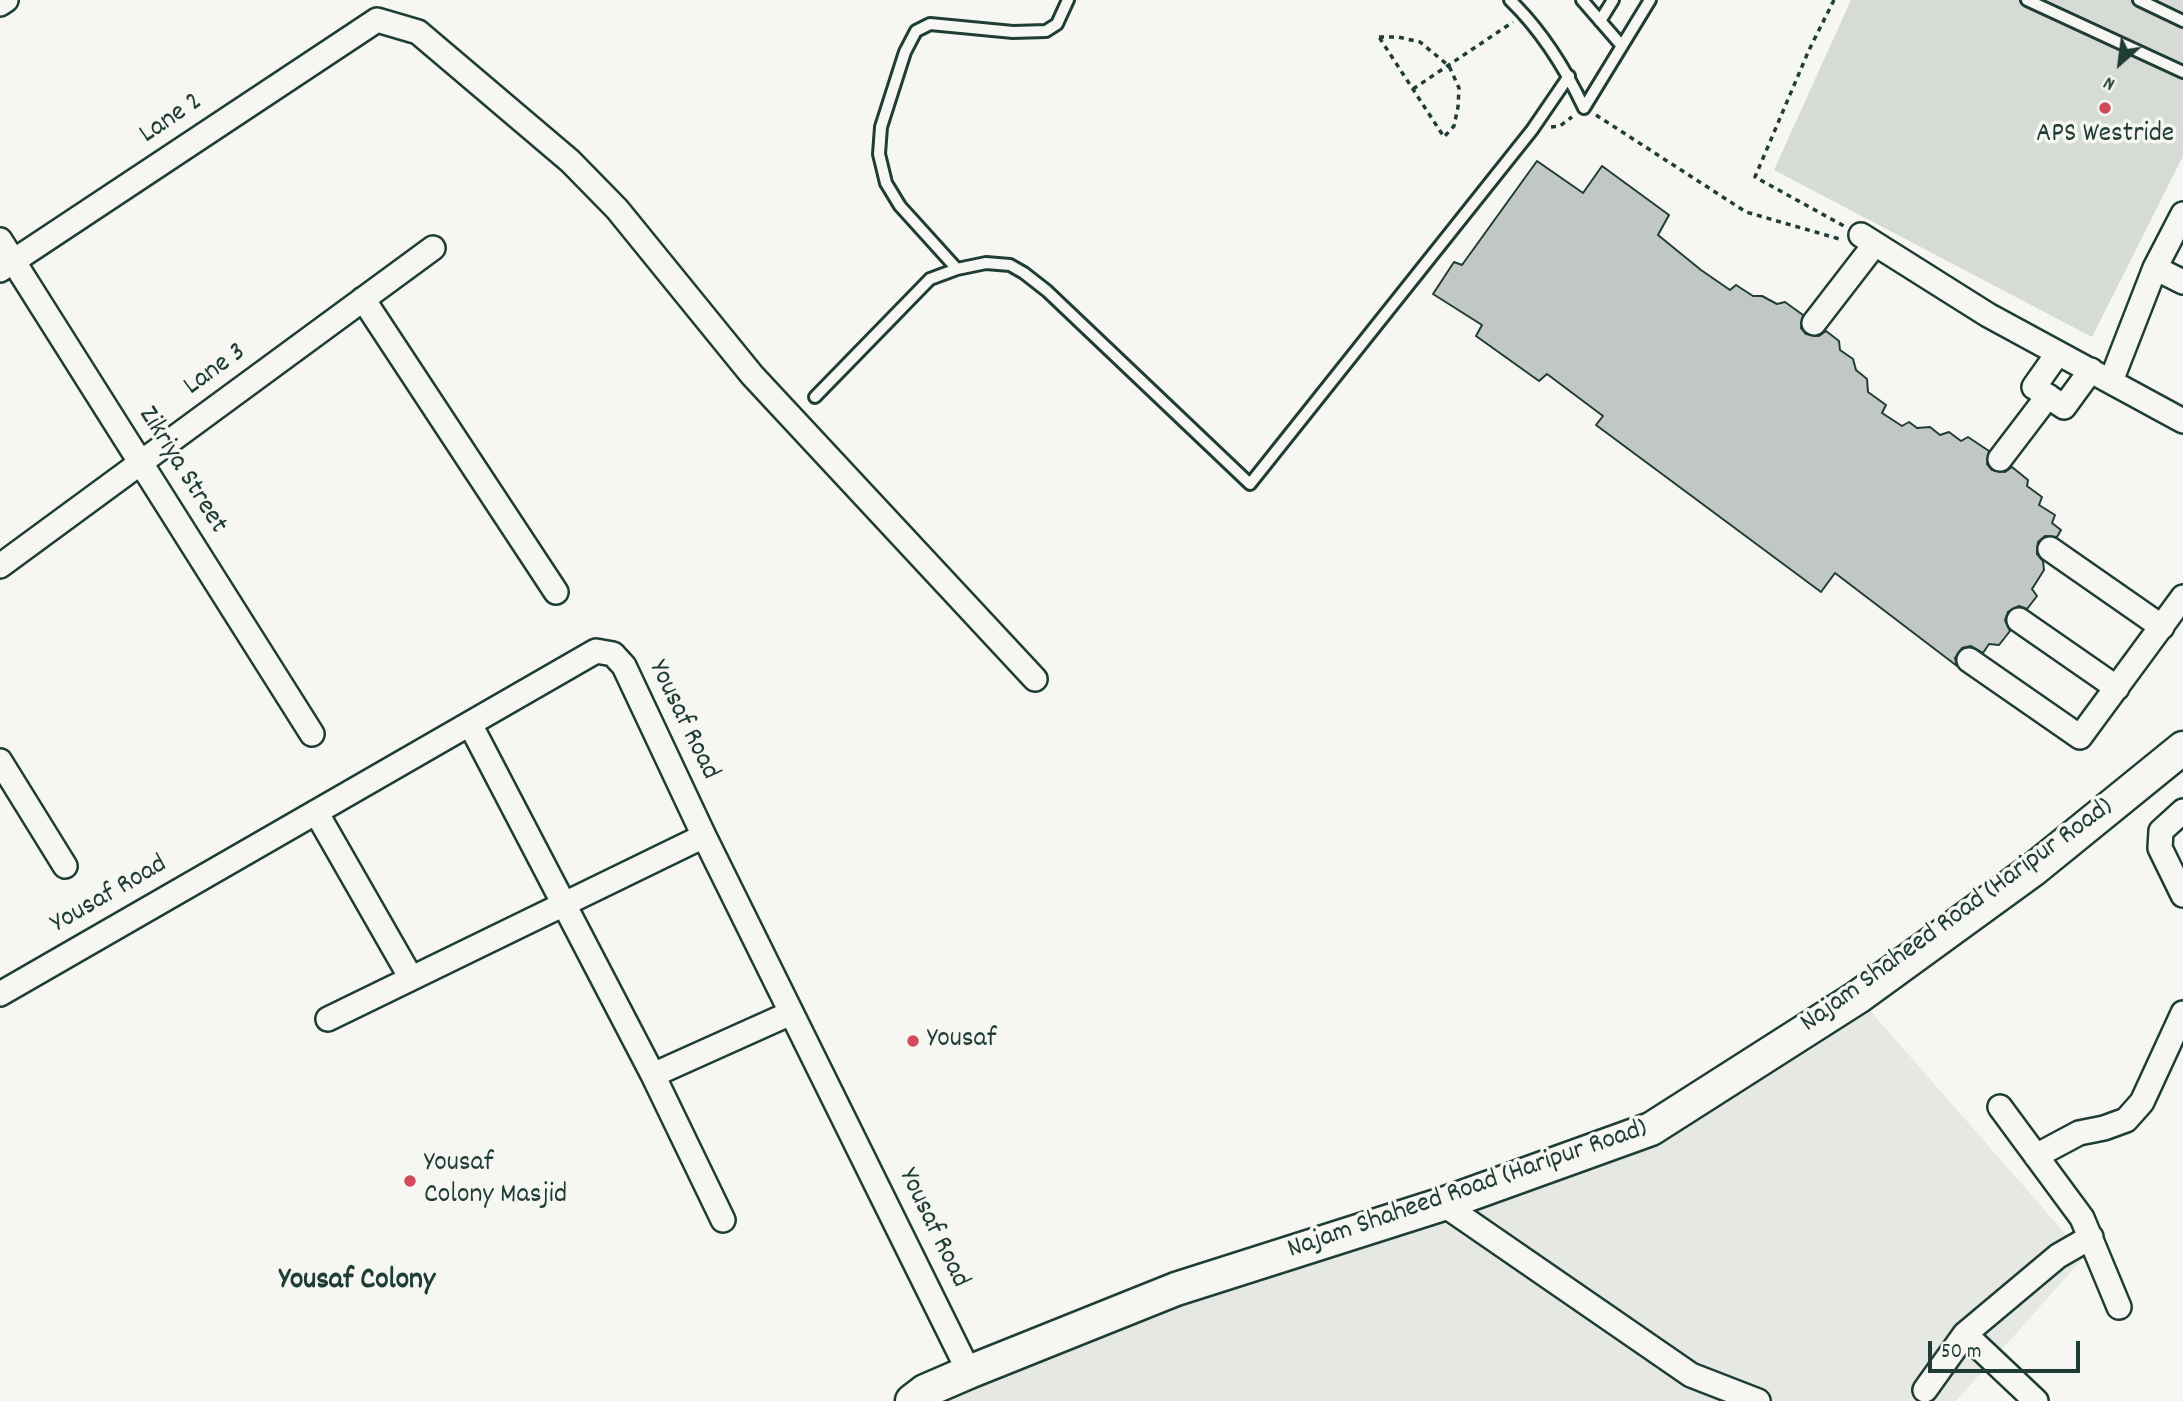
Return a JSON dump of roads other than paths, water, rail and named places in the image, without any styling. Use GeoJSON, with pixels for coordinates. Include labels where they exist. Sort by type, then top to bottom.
{"type":"FeatureCollection","features":[{"type":"Feature","properties":{"kind":"main road","name":"Najam Shaheed Road (Haripur Road)"},"geometry":{"type":"LineString","coordinates":[[912,1401],[925,1391],[970,1371],[1176,1289],[1443,1204],[1581,1152],[1651,1129],[1858,997],[2034,869],[2183,748]]}},
{"type":"Feature","properties":{"kind":"street"},"geometry":{"type":"LineString","coordinates":[[0,4],[6,0]]}},
{"type":"Feature","properties":{"kind":"street","name":"Lane 2"},"geometry":{"type":"LineString","coordinates":[[7,266],[377,20],[418,32],[570,161],[617,209],[752,375],[1035,680]]}},
{"type":"Feature","properties":{"kind":"street"},"geometry":{"type":"LineString","coordinates":[[2058,353],[2034,387],[2064,407],[2101,376],[2183,214]]}},
{"type":"Feature","properties":{"kind":"street"},"geometry":{"type":"LineString","coordinates":[[1814,323],[1868,239],[1988,315],[2183,421]]}},
{"type":"Feature","properties":{"kind":"street","name":"Zikriya Street"},"geometry":{"type":"LineString","coordinates":[[0,240],[7,266],[141,463],[312,734]]}},
{"type":"Feature","properties":{"kind":"street","name":"Lane 3"},"geometry":{"type":"LineString","coordinates":[[0,566],[433,248]]}},
{"type":"Feature","properties":{"kind":"street"},"geometry":{"type":"LineString","coordinates":[[2155,268],[2183,282]]}},
{"type":"Feature","properties":{"kind":"street"},"geometry":{"type":"LineString","coordinates":[[363,299],[556,592]]}},
{"type":"Feature","properties":{"kind":"street"},"geometry":{"type":"LineString","coordinates":[[2000,459],[2048,396]]}},
{"type":"Feature","properties":{"kind":"street"},"geometry":{"type":"LineString","coordinates":[[2050,549],[2162,627]]}},
{"type":"Feature","properties":{"kind":"street"},"geometry":{"type":"LineString","coordinates":[[1969,660],[2080,737],[2183,597]]}},
{"type":"Feature","properties":{"kind":"street"},"geometry":{"type":"LineString","coordinates":[[2019,620],[2117,688]]}},
{"type":"Feature","properties":{"kind":"street","name":"Yousaf Road"},"geometry":{"type":"LineString","coordinates":[[0,994],[596,651],[614,654],[624,666],[704,836],[970,1371]]}},
{"type":"Feature","properties":{"kind":"street"},"geometry":{"type":"LineString","coordinates":[[470,724],[653,1075],[723,1220]]}},
{"type":"Feature","properties":{"kind":"street"},"geometry":{"type":"LineString","coordinates":[[0,761],[65,866]]}},
{"type":"Feature","properties":{"kind":"street"},"geometry":{"type":"LineString","coordinates":[[2183,811],[2161,831],[2160,848],[2183,895]]}},
{"type":"Feature","properties":{"kind":"street"},"geometry":{"type":"LineString","coordinates":[[316,813],[411,978]]}},
{"type":"Feature","properties":{"kind":"street"},"geometry":{"type":"LineString","coordinates":[[328,1019],[704,836]]}},
{"type":"Feature","properties":{"kind":"street"},"geometry":{"type":"LineString","coordinates":[[653,1075],[791,1013]]}},
{"type":"Feature","properties":{"kind":"street"},"geometry":{"type":"LineString","coordinates":[[2036,1156],[2079,1133],[2126,1120],[2142,1102],[2183,1013]]}},
{"type":"Feature","properties":{"kind":"street"},"geometry":{"type":"LineString","coordinates":[[2000,1107],[2082,1218],[2119,1307]]}},
{"type":"Feature","properties":{"kind":"street"},"geometry":{"type":"LineString","coordinates":[[1443,1204],[1690,1375],[1758,1401]]}},
{"type":"Feature","properties":{"kind":"street"},"geometry":{"type":"LineString","coordinates":[[1925,1390],[1965,1334],[2058,1256],[2091,1237]]}},
{"type":"Feature","properties":{"kind":"street"},"geometry":{"type":"LineString","coordinates":[[1965,1334],[2036,1401]]}},
{"type":"Feature","properties":{"kind":"lane"},"geometry":{"type":"LineString","coordinates":[[957,269],[900,206],[886,183],[879,154],[881,127],[905,52],[916,31],[930,24],[1013,32],[1046,31],[1057,24],[1068,0]]}},
{"type":"Feature","properties":{"kind":"lane"},"geometry":{"type":"LineString","coordinates":[[1510,0],[1525,14],[1553,51],[1569,76],[1584,108],[1650,0]]}},
{"type":"Feature","properties":{"kind":"lane"},"geometry":{"type":"LineString","coordinates":[[1582,0],[1622,46]]}},
{"type":"Feature","properties":{"kind":"lane"},"geometry":{"type":"LineString","coordinates":[[1600,21],[1613,0]]}},
{"type":"Feature","properties":{"kind":"lane"},"geometry":{"type":"LineString","coordinates":[[2027,0],[2183,72]]}},
{"type":"Feature","properties":{"kind":"lane"},"geometry":{"type":"LineString","coordinates":[[2139,0],[2183,20]]}},
{"type":"Feature","properties":{"kind":"lane"},"geometry":{"type":"LineString","coordinates":[[816,397],[930,279],[957,269],[986,263],[1010,265],[1047,291],[1250,484],[1532,130],[1569,76]]}},
{"type":"Feature","properties":{"kind":"place","name":"APS Westride"},"geometry":{"type":"Point","coordinates":[2105,108]}},
{"type":"Feature","properties":{"kind":"place","name":"Yousaf"},"geometry":{"type":"Point","coordinates":[913,1041]}},
{"type":"Feature","properties":{"kind":"place","name":"Yousaf Colony Masjid"},"geometry":{"type":"Point","coordinates":[410,1181]}},
{"type":"Feature","properties":{"kind":"district","name":"Yousaf Colony"},"geometry":{"type":"Point","coordinates":[357,1283]}}]}
